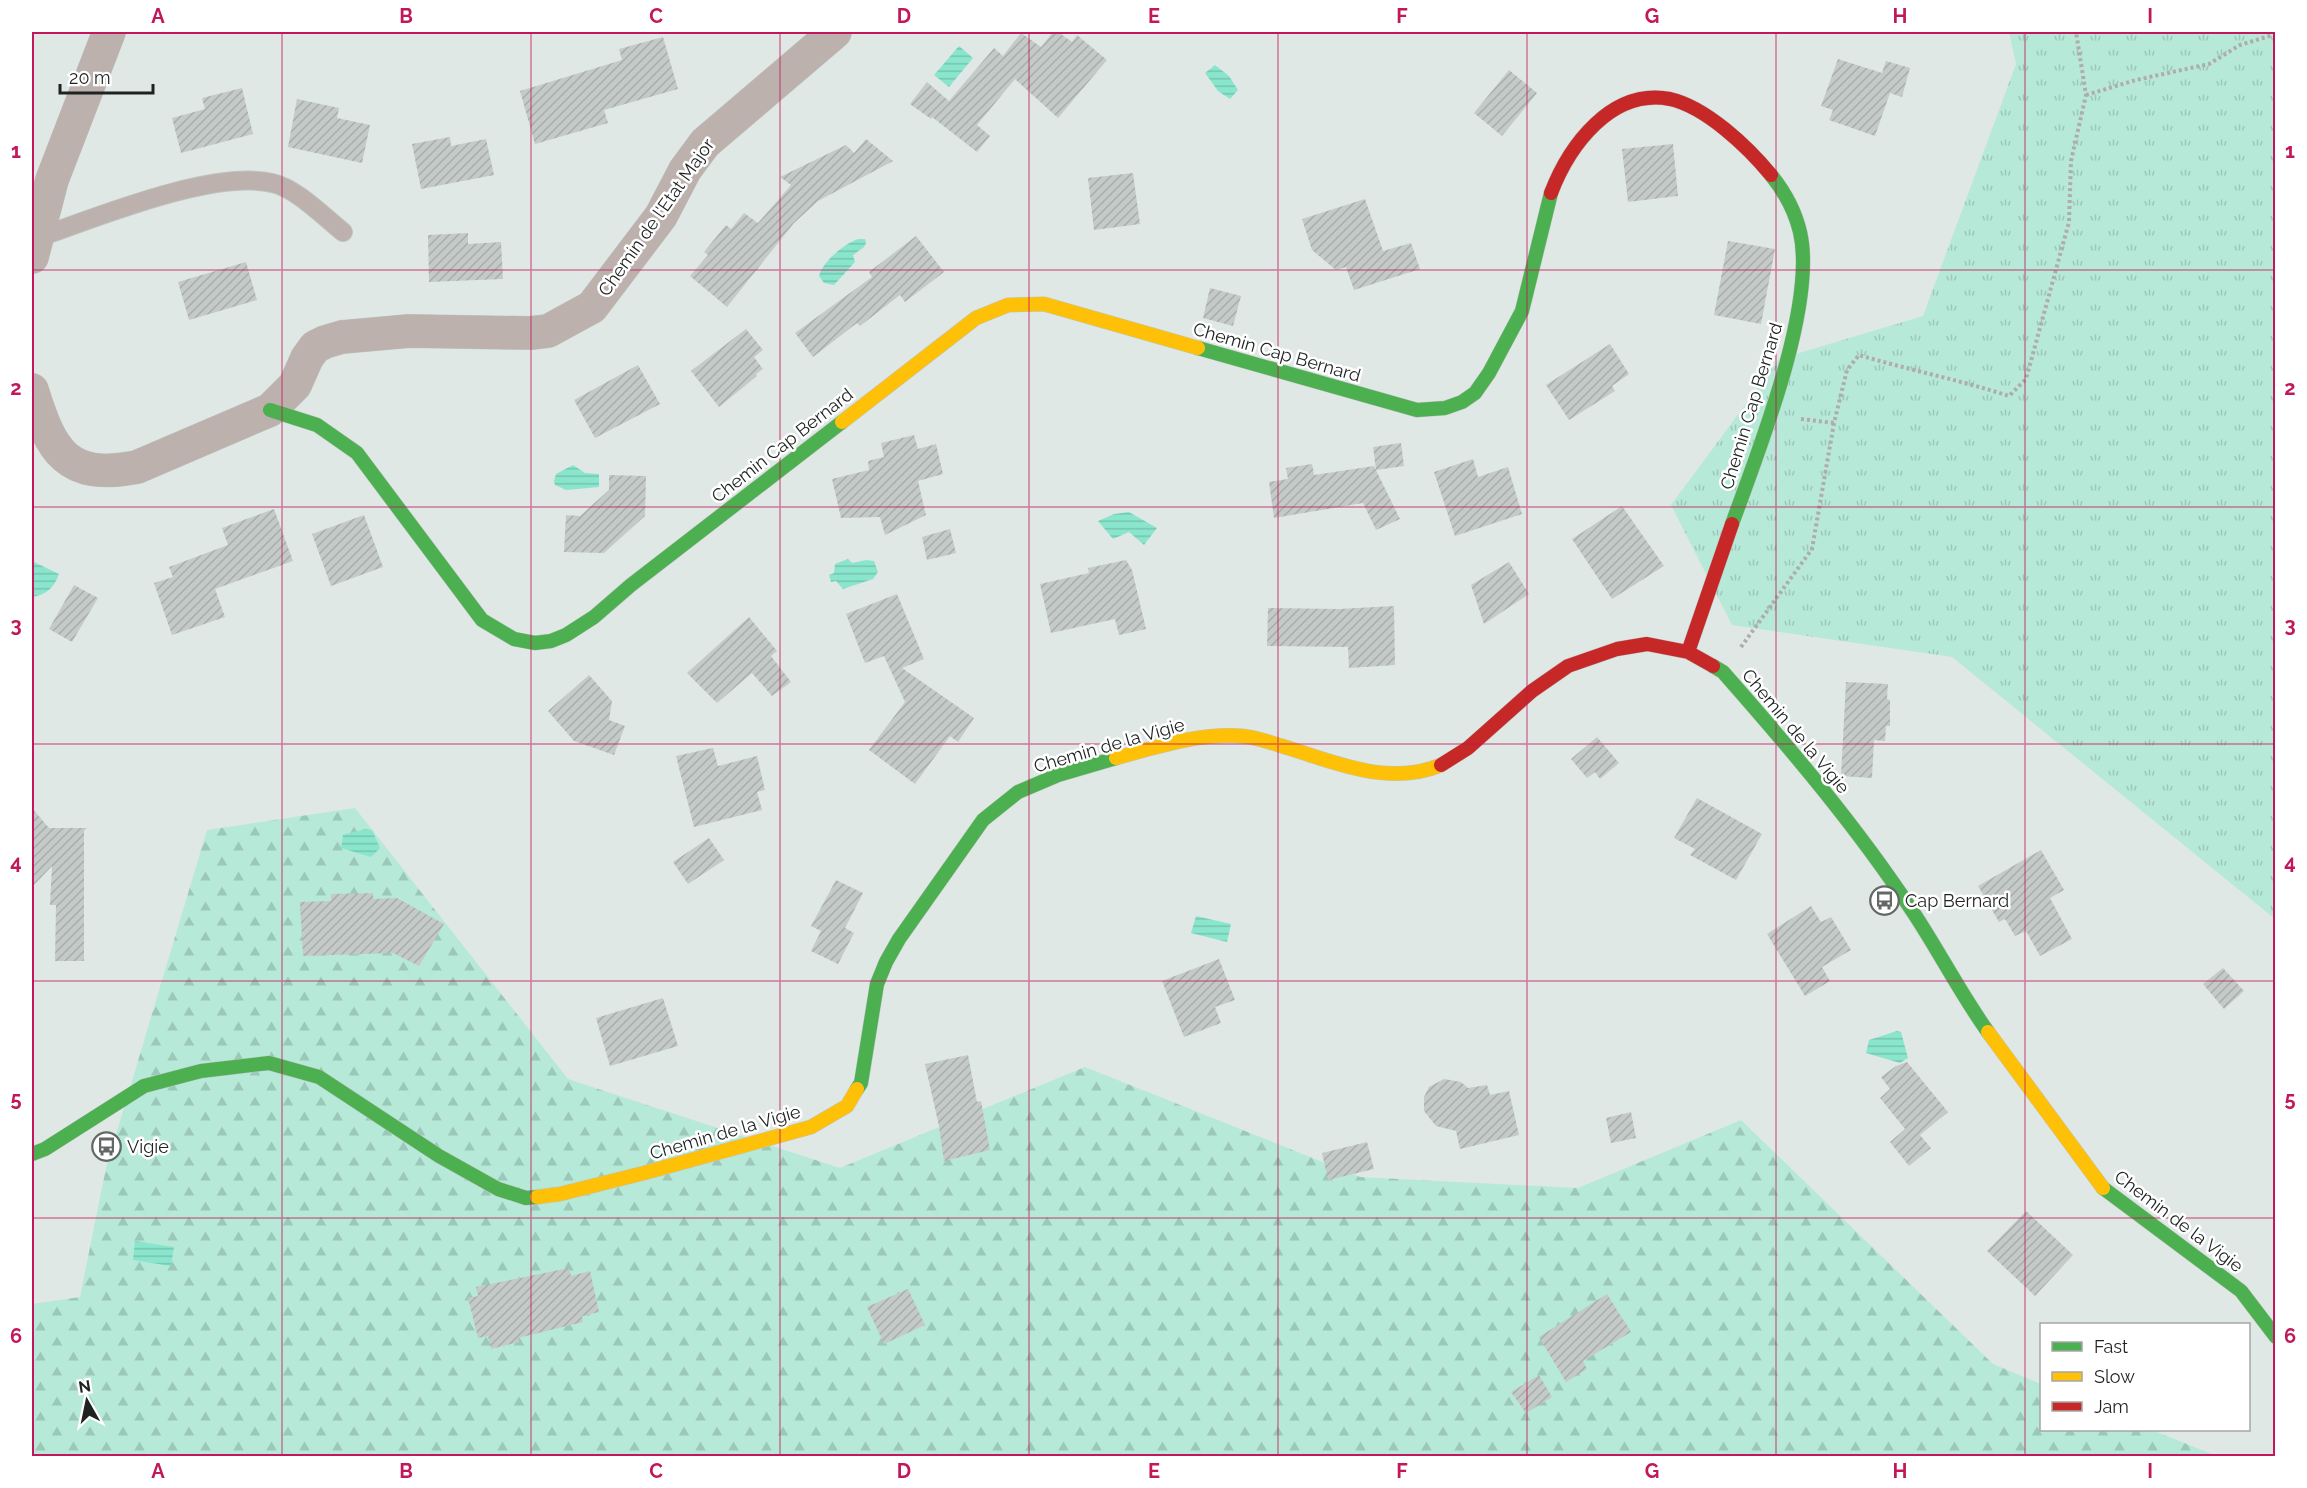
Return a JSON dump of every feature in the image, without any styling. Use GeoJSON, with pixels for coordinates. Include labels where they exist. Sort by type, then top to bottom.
{"type":"FeatureCollection","features":[{"type":"Feature","properties":{"kind":"street"},"geometry":{"type":"LineString","coordinates":[[34,247],[52,180],[109,32]]}},
{"type":"Feature","properties":{"kind":"street","name":"Chemin de l'Etat Major"},"geometry":{"type":"LineString","coordinates":[[32,390],[37,426],[66,460],[91,470],[114,471],[137,467],[270,410],[295,385],[307,358],[315,347],[325,342],[342,337],[409,331],[531,333],[548,331],[592,307],[661,216],[685,170],[705,143],[835,32]]}},
{"type":"Feature","properties":{"kind":"street","name":"Chemin Cap Bernard"},"geometry":{"type":"LineString","coordinates":[[270,410],[306,419],[333,433],[357,453],[482,620],[500,633],[519,641],[541,642],[561,639],[602,611],[631,585],[968,323],[1002,305],[1022,302],[1044,304],[1417,410],[1438,410],[1456,405],[1473,394],[1486,380],[1522,310],[1549,195],[1557,173],[1582,135],[1617,108],[1640,99],[1662,98],[1680,101],[1703,112],[1756,156],[1774,177],[1795,216],[1804,269],[1796,321],[1771,415],[1688,652]]}},
{"type":"Feature","properties":{"kind":"street","name":"Chemin de la Vigie"},"geometry":{"type":"LineString","coordinates":[[32,1154],[45,1149],[144,1086],[201,1071],[269,1063],[319,1077],[439,1156],[498,1189],[526,1198],[560,1194],[644,1173],[811,1126],[847,1106],[861,1083],[878,984],[886,962],[899,939],[983,820],[1018,792],[1058,775],[1178,741],[1213,736],[1243,736],[1258,739],[1360,770],[1390,775],[1412,774],[1440,766],[1468,748],[1532,691],[1568,666],[1617,649],[1647,644],[1688,652],[1723,672],[1769,724],[1872,854],[1914,913],[1965,1000],[2103,1188],[2241,1291],[2276,1337]]}},
{"type":"Feature","properties":{"kind":"lane"},"geometry":{"type":"LineString","coordinates":[[34,247],[157,198],[218,182],[245,180],[272,183],[290,190],[343,232]]}},
{"type":"Feature","properties":{"kind":"path"},"geometry":{"type":"LineString","coordinates":[[1723,672],[1812,549],[1834,423],[1847,370],[1859,355],[1914,372],[1975,385],[2009,396],[2026,378],[2068,222],[2071,161],[2086,95],[2076,32]]}},
{"type":"Feature","properties":{"kind":"path"},"geometry":{"type":"LineString","coordinates":[[2086,95],[2136,80],[2209,64],[2240,45],[2276,34]]}},
{"type":"Feature","properties":{"kind":"green space"},"geometry":{"type":"Polygon","coordinates":[[[2009,32],[2275,32],[2275,919],[1952,657],[1732,625],[1671,505],[1779,359],[1923,316],[2016,64],[2009,32]]]}},
{"type":"Feature","properties":{"kind":"green space"},"geometry":{"type":"Polygon","coordinates":[[[355,808],[568,1079],[840,1168],[1085,1067],[1360,1177],[1578,1188],[1741,1120],[1993,1364],[2040,1384],[2040,1431],[2154,1431],[2217,1456],[32,1456],[32,1304],[80,1297],[106,1168],[207,830],[355,808]]]}},
{"type":"Feature","properties":{"kind":"shaded area"},"geometry":{"type":"Polygon","coordinates":[[[959,46],[973,58],[949,87],[934,75],[959,46]]]}},
{"type":"Feature","properties":{"kind":"shaded area"},"geometry":{"type":"Polygon","coordinates":[[[1215,65],[1229,76],[1238,90],[1230,99],[1218,91],[1205,73],[1215,65]]]}},
{"type":"Feature","properties":{"kind":"shaded area"},"geometry":{"type":"Polygon","coordinates":[[[858,239],[865,239],[866,243],[853,255],[855,262],[834,285],[824,283],[819,276],[829,259],[858,239]]]}},
{"type":"Feature","properties":{"kind":"shaded area"},"geometry":{"type":"Polygon","coordinates":[[[573,465],[585,473],[599,474],[599,487],[566,490],[555,485],[556,474],[573,465]]]}},
{"type":"Feature","properties":{"kind":"shaded area"},"geometry":{"type":"Polygon","coordinates":[[[1129,512],[1157,528],[1144,545],[1129,532],[1113,539],[1098,521],[1114,514],[1129,512]]]}},
{"type":"Feature","properties":{"kind":"shaded area"},"geometry":{"type":"Polygon","coordinates":[[[848,559],[852,563],[874,561],[878,572],[873,579],[843,589],[836,581],[831,582],[829,575],[834,573],[835,564],[848,559]]]}},
{"type":"Feature","properties":{"kind":"shaded area"},"geometry":{"type":"Polygon","coordinates":[[[32,561],[59,574],[49,590],[32,597],[32,561]]]}},
{"type":"Feature","properties":{"kind":"shaded area"},"geometry":{"type":"Polygon","coordinates":[[[365,829],[372,830],[380,848],[371,857],[341,848],[343,835],[365,829]]]}},
{"type":"Feature","properties":{"kind":"shaded area"},"geometry":{"type":"Polygon","coordinates":[[[1196,916],[1231,924],[1227,942],[1191,933],[1196,916]]]}},
{"type":"Feature","properties":{"kind":"shaded area"},"geometry":{"type":"Polygon","coordinates":[[[1897,1031],[1901,1032],[1908,1058],[1900,1063],[1866,1053],[1869,1040],[1897,1031]]]}},
{"type":"Feature","properties":{"kind":"shaded area"},"geometry":{"type":"Polygon","coordinates":[[[135,1241],[174,1247],[171,1266],[133,1260],[135,1241]]]}},
{"type":"Feature","properties":{"kind":"building"},"geometry":{"type":"Polygon","coordinates":[[[1053,32],[1058,32],[1072,42],[1077,35],[1107,60],[1058,118],[1015,79],[977,125],[990,136],[977,152],[932,117],[931,119],[910,104],[927,82],[949,101],[994,48],[1003,56],[1021,33],[1041,47],[1053,32]]]}},
{"type":"Feature","properties":{"kind":"building"},"geometry":{"type":"Polygon","coordinates":[[[663,37],[678,89],[604,110],[608,123],[535,144],[520,91],[622,60],[619,49],[663,37]]]}},
{"type":"Feature","properties":{"kind":"building"},"geometry":{"type":"Polygon","coordinates":[[[1838,59],[1882,73],[1886,61],[1910,68],[1902,97],[1890,93],[1875,136],[1829,120],[1833,110],[1821,106],[1838,59]]]}},
{"type":"Feature","properties":{"kind":"building"},"geometry":{"type":"Polygon","coordinates":[[[1509,70],[1537,93],[1502,136],[1474,113],[1509,70]]]}},
{"type":"Feature","properties":{"kind":"building"},"geometry":{"type":"Polygon","coordinates":[[[242,88],[253,134],[181,153],[172,118],[205,109],[202,98],[242,88]]]}},
{"type":"Feature","properties":{"kind":"building"},"geometry":{"type":"Polygon","coordinates":[[[297,99],[339,108],[337,118],[370,125],[362,163],[288,147],[297,99]]]}},
{"type":"Feature","properties":{"kind":"building"},"geometry":{"type":"Polygon","coordinates":[[[450,137],[451,146],[486,139],[494,175],[421,189],[412,144],[450,137]]]}},
{"type":"Feature","properties":{"kind":"building"},"geometry":{"type":"Polygon","coordinates":[[[866,139],[893,161],[818,201],[794,223],[727,307],[690,276],[708,255],[704,252],[726,225],[731,229],[744,213],[758,223],[791,185],[780,177],[846,145],[854,153],[866,139]]]}},
{"type":"Feature","properties":{"kind":"building"},"geometry":{"type":"Polygon","coordinates":[[[1673,144],[1678,196],[1628,202],[1622,149],[1673,144]]]}},
{"type":"Feature","properties":{"kind":"building"},"geometry":{"type":"Polygon","coordinates":[[[1133,173],[1140,224],[1094,230],[1088,178],[1133,173]]]}},
{"type":"Feature","properties":{"kind":"building"},"geometry":{"type":"Polygon","coordinates":[[[1365,199],[1383,251],[1411,243],[1420,269],[1354,290],[1346,267],[1336,270],[1312,250],[1302,219],[1365,199]]]}},
{"type":"Feature","properties":{"kind":"building"},"geometry":{"type":"Polygon","coordinates":[[[468,233],[468,244],[501,242],[503,279],[429,282],[428,235],[468,233]]]}},
{"type":"Feature","properties":{"kind":"building"},"geometry":{"type":"Polygon","coordinates":[[[916,236],[944,272],[905,302],[900,295],[860,326],[857,323],[813,357],[795,333],[872,277],[869,272],[916,236]]]}},
{"type":"Feature","properties":{"kind":"building"},"geometry":{"type":"Polygon","coordinates":[[[1728,241],[1775,249],[1761,324],[1714,315],[1728,241]]]}},
{"type":"Feature","properties":{"kind":"building"},"geometry":{"type":"Polygon","coordinates":[[[246,262],[257,300],[189,320],[178,282],[246,262]]]}},
{"type":"Feature","properties":{"kind":"building"},"geometry":{"type":"Polygon","coordinates":[[[1210,288],[1241,296],[1233,326],[1203,318],[1210,288]]]}},
{"type":"Feature","properties":{"kind":"building"},"geometry":{"type":"Polygon","coordinates":[[[746,329],[763,350],[754,357],[763,369],[719,407],[691,371],[746,329]]]}},
{"type":"Feature","properties":{"kind":"building"},"geometry":{"type":"Polygon","coordinates":[[[1610,344],[1629,374],[1612,386],[1615,391],[1569,420],[1546,385],[1610,344]]]}},
{"type":"Feature","properties":{"kind":"building"},"geometry":{"type":"Polygon","coordinates":[[[638,365],[660,404],[595,438],[574,400],[638,365]]]}},
{"type":"Feature","properties":{"kind":"building"},"geometry":{"type":"Polygon","coordinates":[[[914,435],[918,449],[936,444],[943,474],[918,481],[926,515],[885,535],[880,517],[841,518],[832,479],[869,470],[868,461],[884,457],[881,443],[914,435]]]}},
{"type":"Feature","properties":{"kind":"building"},"geometry":{"type":"Polygon","coordinates":[[[1401,443],[1404,466],[1376,470],[1373,447],[1401,443]]]}},
{"type":"Feature","properties":{"kind":"building"},"geometry":{"type":"Polygon","coordinates":[[[1473,459],[1478,477],[1508,467],[1522,514],[1455,536],[1434,472],[1473,459]]]}},
{"type":"Feature","properties":{"kind":"building"},"geometry":{"type":"Polygon","coordinates":[[[1312,464],[1314,475],[1374,466],[1400,519],[1376,530],[1363,503],[1274,518],[1269,482],[1288,479],[1286,468],[1312,464]]]}},
{"type":"Feature","properties":{"kind":"building"},"geometry":{"type":"Polygon","coordinates":[[[609,475],[646,476],[645,516],[604,553],[564,552],[566,515],[580,516],[609,490],[609,475]]]}},
{"type":"Feature","properties":{"kind":"building"},"geometry":{"type":"Polygon","coordinates":[[[1622,506],[1664,566],[1612,599],[1572,539],[1622,506]]]}},
{"type":"Feature","properties":{"kind":"building"},"geometry":{"type":"Polygon","coordinates":[[[274,509],[293,561],[215,589],[225,617],[172,635],[154,583],[173,577],[169,567],[228,545],[222,528],[274,509]]]}},
{"type":"Feature","properties":{"kind":"building"},"geometry":{"type":"Polygon","coordinates":[[[364,515],[383,567],[331,586],[312,534],[364,515]]]}},
{"type":"Feature","properties":{"kind":"building"},"geometry":{"type":"Polygon","coordinates":[[[950,529],[956,553],[927,560],[922,537],[950,529]]]}},
{"type":"Feature","properties":{"kind":"building"},"geometry":{"type":"Polygon","coordinates":[[[1126,560],[1132,570],[1146,629],[1119,635],[1115,619],[1051,633],[1040,584],[1089,573],[1088,568],[1126,560]]]}},
{"type":"Feature","properties":{"kind":"building"},"geometry":{"type":"Polygon","coordinates":[[[1509,562],[1529,594],[1484,624],[1471,585],[1509,562]]]}},
{"type":"Feature","properties":{"kind":"building"},"geometry":{"type":"Polygon","coordinates":[[[74,585],[98,598],[72,642],[49,629],[74,585]]]}},
{"type":"Feature","properties":{"kind":"building"},"geometry":{"type":"Polygon","coordinates":[[[897,594],[924,659],[902,668],[974,718],[958,742],[950,736],[915,784],[869,750],[905,702],[884,656],[865,663],[846,614],[897,594]]]}},
{"type":"Feature","properties":{"kind":"building"},"geometry":{"type":"Polygon","coordinates":[[[1394,606],[1395,665],[1349,668],[1348,647],[1267,646],[1268,608],[1339,609],[1394,606]]]}},
{"type":"Feature","properties":{"kind":"building"},"geometry":{"type":"Polygon","coordinates":[[[749,617],[777,651],[771,656],[791,682],[772,696],[752,673],[717,703],[687,673],[749,617]]]}},
{"type":"Feature","properties":{"kind":"building"},"geometry":{"type":"Polygon","coordinates":[[[589,675],[612,701],[609,720],[625,726],[614,755],[574,741],[548,711],[589,675]]]}},
{"type":"Feature","properties":{"kind":"building"},"geometry":{"type":"Polygon","coordinates":[[[1846,682],[1888,684],[1890,726],[1886,726],[1885,741],[1874,740],[1872,778],[1841,776],[1846,682]]]}},
{"type":"Feature","properties":{"kind":"building"},"geometry":{"type":"Polygon","coordinates":[[[1597,737],[1619,763],[1600,779],[1595,772],[1587,778],[1571,759],[1597,737]]]}},
{"type":"Feature","properties":{"kind":"building"},"geometry":{"type":"Polygon","coordinates":[[[713,748],[718,766],[757,756],[765,790],[757,792],[762,810],[694,827],[676,756],[713,748]]]}},
{"type":"Feature","properties":{"kind":"building"},"geometry":{"type":"Polygon","coordinates":[[[1697,798],[1762,834],[1736,880],[1690,855],[1695,849],[1674,838],[1697,798]]]}},
{"type":"Feature","properties":{"kind":"building"},"geometry":{"type":"Polygon","coordinates":[[[32,808],[49,828],[87,828],[84,831],[84,961],[55,961],[56,905],[50,905],[52,866],[32,887],[32,808]]]}},
{"type":"Feature","properties":{"kind":"building"},"geometry":{"type":"Polygon","coordinates":[[[709,838],[724,860],[688,884],[673,862],[709,838]]]}},
{"type":"Feature","properties":{"kind":"building"},"geometry":{"type":"Polygon","coordinates":[[[2041,850],[2064,890],[2050,898],[2072,939],[2040,956],[2026,931],[2015,936],[2005,919],[1999,922],[1978,886],[2041,850]]]}},
{"type":"Feature","properties":{"kind":"building"},"geometry":{"type":"Polygon","coordinates":[[[836,880],[863,893],[845,928],[854,933],[838,964],[811,951],[821,931],[811,926],[836,880]]]}},
{"type":"Feature","properties":{"kind":"building"},"geometry":{"type":"Polygon","coordinates":[[[373,893],[373,899],[397,898],[444,924],[419,966],[393,953],[303,956],[300,902],[331,901],[331,894],[373,893]]]}},
{"type":"Feature","properties":{"kind":"building"},"geometry":{"type":"Polygon","coordinates":[[[1811,906],[1821,922],[1831,917],[1851,950],[1822,967],[1830,981],[1805,996],[1767,934],[1811,906]]]}},
{"type":"Feature","properties":{"kind":"building"},"geometry":{"type":"Polygon","coordinates":[[[1219,959],[1235,1000],[1215,1007],[1221,1023],[1184,1037],[1162,981],[1219,959]]]}},
{"type":"Feature","properties":{"kind":"building"},"geometry":{"type":"Polygon","coordinates":[[[2223,968],[2244,991],[2224,1009],[2203,984],[2223,968]]]}},
{"type":"Feature","properties":{"kind":"building"},"geometry":{"type":"Polygon","coordinates":[[[663,998],[678,1046],[610,1066],[596,1018],[663,998]]]}},
{"type":"Feature","properties":{"kind":"building"},"geometry":{"type":"Polygon","coordinates":[[[968,1055],[977,1102],[981,1101],[990,1150],[944,1161],[939,1126],[925,1064],[968,1055]]]}},
{"type":"Feature","properties":{"kind":"building"},"geometry":{"type":"Polygon","coordinates":[[[1907,1062],[1948,1112],[1920,1135],[1931,1148],[1909,1166],[1890,1142],[1905,1129],[1880,1098],[1890,1089],[1881,1077],[1896,1066],[1907,1062]]]}},
{"type":"Feature","properties":{"kind":"building"},"geometry":{"type":"Polygon","coordinates":[[[1444,1079],[1461,1082],[1468,1088],[1487,1085],[1490,1095],[1509,1091],[1519,1135],[1460,1149],[1456,1131],[1436,1126],[1424,1111],[1424,1097],[1429,1087],[1444,1079]]]}},
{"type":"Feature","properties":{"kind":"building"},"geometry":{"type":"Polygon","coordinates":[[[1631,1112],[1636,1138],[1611,1143],[1606,1118],[1631,1112]]]}},
{"type":"Feature","properties":{"kind":"building"},"geometry":{"type":"Polygon","coordinates":[[[1367,1142],[1374,1169],[1328,1180],[1322,1153],[1367,1142]]]}},
{"type":"Feature","properties":{"kind":"building"},"geometry":{"type":"Polygon","coordinates":[[[2026,1211],[2073,1255],[2035,1296],[1987,1251],[2026,1211]]]}},
{"type":"Feature","properties":{"kind":"building"},"geometry":{"type":"Polygon","coordinates":[[[569,1268],[571,1276],[590,1271],[599,1312],[582,1316],[583,1322],[518,1338],[519,1342],[491,1349],[488,1336],[478,1338],[468,1298],[478,1296],[476,1287],[569,1268]]]}},
{"type":"Feature","properties":{"kind":"building"},"geometry":{"type":"Polygon","coordinates":[[[908,1289],[925,1325],[884,1344],[867,1307],[908,1289]]]}},
{"type":"Feature","properties":{"kind":"building"},"geometry":{"type":"Polygon","coordinates":[[[1607,1294],[1631,1332],[1583,1361],[1587,1369],[1566,1382],[1539,1337],[1607,1294]]]}},
{"type":"Feature","properties":{"kind":"building"},"geometry":{"type":"Polygon","coordinates":[[[1539,1375],[1552,1397],[1526,1413],[1511,1392],[1539,1375]]]}},
{"type":"Feature","properties":{"kind":"traffic: fast"},"geometry":{"type":"LineString","coordinates":[[1732,524],[1782,378],[1800,298],[1803,263],[1800,232],[1788,202],[1771,175]]}},
{"type":"Feature","properties":{"kind":"traffic: fast"},"geometry":{"type":"LineString","coordinates":[[1198,348],[1417,410],[1445,408],[1462,402],[1475,393],[1489,373],[1522,311],[1551,193]]}},
{"type":"Feature","properties":{"kind":"traffic: fast"},"geometry":{"type":"LineString","coordinates":[[270,410],[317,425],[357,453],[482,620],[514,639],[535,643],[551,641],[566,635],[594,617],[631,585],[842,422]]}},
{"type":"Feature","properties":{"kind":"traffic: fast"},"geometry":{"type":"LineString","coordinates":[[1713,666],[1723,672],[1773,730],[1869,849],[1913,912],[1988,1032]]}},
{"type":"Feature","properties":{"kind":"traffic: fast"},"geometry":{"type":"LineString","coordinates":[[857,1089],[861,1083],[877,984],[886,962],[899,939],[983,820],[1018,792],[1058,775],[1116,758]]}},
{"type":"Feature","properties":{"kind":"traffic: fast"},"geometry":{"type":"LineString","coordinates":[[32,1154],[45,1149],[144,1086],[201,1071],[269,1063],[319,1077],[439,1156],[498,1189],[526,1198],[537,1197]]}},
{"type":"Feature","properties":{"kind":"traffic: fast"},"geometry":{"type":"LineString","coordinates":[[2103,1188],[2241,1291],[2276,1337]]}},
{"type":"Feature","properties":{"kind":"traffic: slow"},"geometry":{"type":"LineString","coordinates":[[842,422],[976,318],[1008,305],[1044,304],[1198,348]]}},
{"type":"Feature","properties":{"kind":"traffic: slow"},"geometry":{"type":"LineString","coordinates":[[1116,758],[1194,739],[1242,736],[1341,765],[1381,773],[1401,774],[1441,765]]}},
{"type":"Feature","properties":{"kind":"traffic: slow"},"geometry":{"type":"LineString","coordinates":[[1988,1032],[2103,1188]]}},
{"type":"Feature","properties":{"kind":"traffic: slow"},"geometry":{"type":"LineString","coordinates":[[537,1197],[560,1194],[644,1173],[811,1127],[847,1106],[857,1089]]}},
{"type":"Feature","properties":{"kind":"traffic: jam"},"geometry":{"type":"LineString","coordinates":[[1551,193],[1569,157],[1595,124],[1629,102],[1649,98],[1670,99],[1698,110],[1751,152],[1771,175]]}},
{"type":"Feature","properties":{"kind":"traffic: jam"},"geometry":{"type":"LineString","coordinates":[[1688,652],[1732,524]]}},
{"type":"Feature","properties":{"kind":"traffic: jam"},"geometry":{"type":"LineString","coordinates":[[1441,765],[1468,748],[1532,691],[1568,666],[1617,649],[1647,644],[1688,652],[1713,666]]}},
{"type":"Feature","properties":{"kind":"place","name":"Cap Bernard"},"geometry":{"type":"Point","coordinates":[1884,900]}},
{"type":"Feature","properties":{"kind":"place","name":"Vigie"},"geometry":{"type":"Point","coordinates":[106,1146]}}]}
